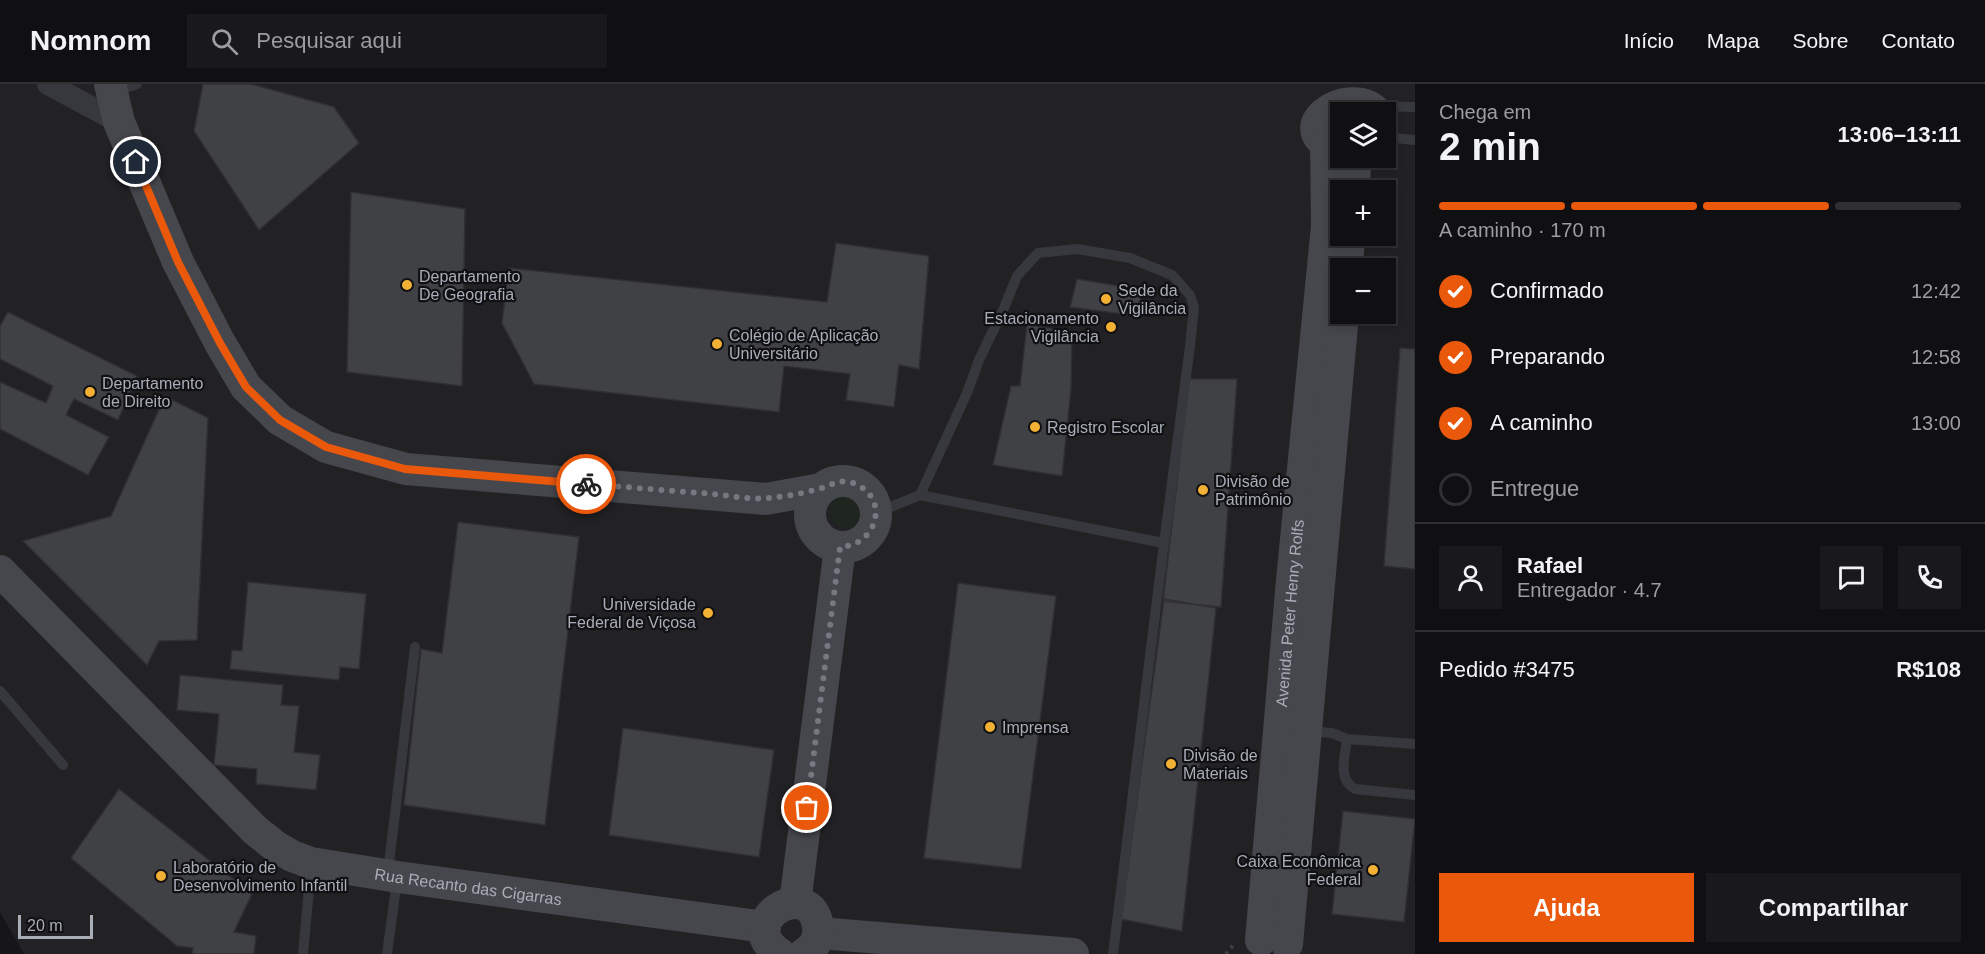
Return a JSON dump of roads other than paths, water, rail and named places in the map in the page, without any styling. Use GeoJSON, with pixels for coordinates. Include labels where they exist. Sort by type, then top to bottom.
{"type":"FeatureCollection","features":[{"type":"Feature","properties":{"kind":"street"},"geometry":{"type":"LineString","coordinates":[[48,84],[119,122]]}},
{"type":"Feature","properties":{"kind":"street"},"geometry":{"type":"LineString","coordinates":[[120,87],[119,122],[178,262],[220,343],[246,387],[280,420],[326,447],[405,469],[766,499],[820,489],[830,483],[851,482],[861,486],[869,493],[876,513],[875,522],[866,538],[850,547],[840,547],[824,541],[812,528],[766,499]]}},
{"type":"Feature","properties":{"kind":"street","name":"Avenida Peter Henry Rolfs"},"geometry":{"type":"LineString","coordinates":[[1330,143],[1320,135],[1316,116],[1319,106],[1325,98],[1358,96]]}},
{"type":"Feature","properties":{"kind":"street","name":"Avenida Peter Henry Rolfs"},"geometry":{"type":"LineString","coordinates":[[1272,948],[1292,580],[1332,168]]}},
{"type":"Feature","properties":{"kind":"street","name":"Avenida Peter Henry Rolfs"},"geometry":{"type":"LineString","coordinates":[[1272,948],[1306,731],[1342,324]]}},
{"type":"Feature","properties":{"kind":"street"},"geometry":{"type":"LineString","coordinates":[[812,528],[810,507],[820,489]]}},
{"type":"Feature","properties":{"kind":"street"},"geometry":{"type":"LineString","coordinates":[[795,903],[840,547]]}},
{"type":"Feature","properties":{"kind":"street","name":"Rua Recanto das Cigarras"},"geometry":{"type":"LineString","coordinates":[[0,571],[255,830],[291,856],[311,863],[393,876],[765,927]]}},
{"type":"Feature","properties":{"kind":"street"},"geometry":{"type":"LineString","coordinates":[[780,954],[768,943],[765,935],[767,919],[778,906],[795,903],[810,910],[815,916],[811,943],[1073,954]]}},
{"type":"Feature","properties":{"kind":"lane"},"geometry":{"type":"LineString","coordinates":[[1358,96],[1415,107]]}},
{"type":"Feature","properties":{"kind":"lane"},"geometry":{"type":"LineString","coordinates":[[1396,138],[1415,140]]}},
{"type":"Feature","properties":{"kind":"lane"},"geometry":{"type":"LineString","coordinates":[[920,495],[1017,276],[1038,253],[1077,249],[1130,258],[1172,275],[1190,295],[1194,307],[1113,954]]}},
{"type":"Feature","properties":{"kind":"lane"},"geometry":{"type":"LineString","coordinates":[[876,513],[920,495],[1164,543]]}},
{"type":"Feature","properties":{"kind":"lane"},"geometry":{"type":"LineString","coordinates":[[387,954],[415,647]]}},
{"type":"Feature","properties":{"kind":"lane"},"geometry":{"type":"LineString","coordinates":[[0,691],[63,765]]}},
{"type":"Feature","properties":{"kind":"lane"},"geometry":{"type":"LineString","coordinates":[[1306,731],[1332,733],[1347,739],[1415,744]]}},
{"type":"Feature","properties":{"kind":"lane"},"geometry":{"type":"LineString","coordinates":[[1347,739],[1343,777],[1348,785],[1355,789],[1415,795]]}},
{"type":"Feature","properties":{"kind":"lane"},"geometry":{"type":"LineString","coordinates":[[303,954],[311,863]]}},
{"type":"Feature","properties":{"kind":"place","name":"Departamento De Geografia"},"geometry":{"type":"Point","coordinates":[407,285]}},
{"type":"Feature","properties":{"kind":"place","name":"Sede da Vigilância"},"geometry":{"type":"Point","coordinates":[1106,299]}},
{"type":"Feature","properties":{"kind":"place","name":"Estacionamento Vigilância"},"geometry":{"type":"Point","coordinates":[1111,327]}},
{"type":"Feature","properties":{"kind":"place","name":"Colégio de Aplicação Universitário"},"geometry":{"type":"Point","coordinates":[717,344]}},
{"type":"Feature","properties":{"kind":"place","name":"Departamento de Direito"},"geometry":{"type":"Point","coordinates":[90,392]}},
{"type":"Feature","properties":{"kind":"place","name":"Registro Escolar"},"geometry":{"type":"Point","coordinates":[1035,427]}},
{"type":"Feature","properties":{"kind":"place","name":"Divisão de Patrimônio"},"geometry":{"type":"Point","coordinates":[1203,490]}},
{"type":"Feature","properties":{"kind":"place","name":"Universidade Federal de Viçosa"},"geometry":{"type":"Point","coordinates":[708,613]}},
{"type":"Feature","properties":{"kind":"place","name":"Imprensa"},"geometry":{"type":"Point","coordinates":[990,727]}},
{"type":"Feature","properties":{"kind":"place","name":"Divisão de Materiais"},"geometry":{"type":"Point","coordinates":[1171,764]}},
{"type":"Feature","properties":{"kind":"place","name":"Caixa Econômica Federal"},"geometry":{"type":"Point","coordinates":[1373,870]}},
{"type":"Feature","properties":{"kind":"place","name":"Laboratório de Desenvolvimento Infantil"},"geometry":{"type":"Point","coordinates":[161,876]}}]}
